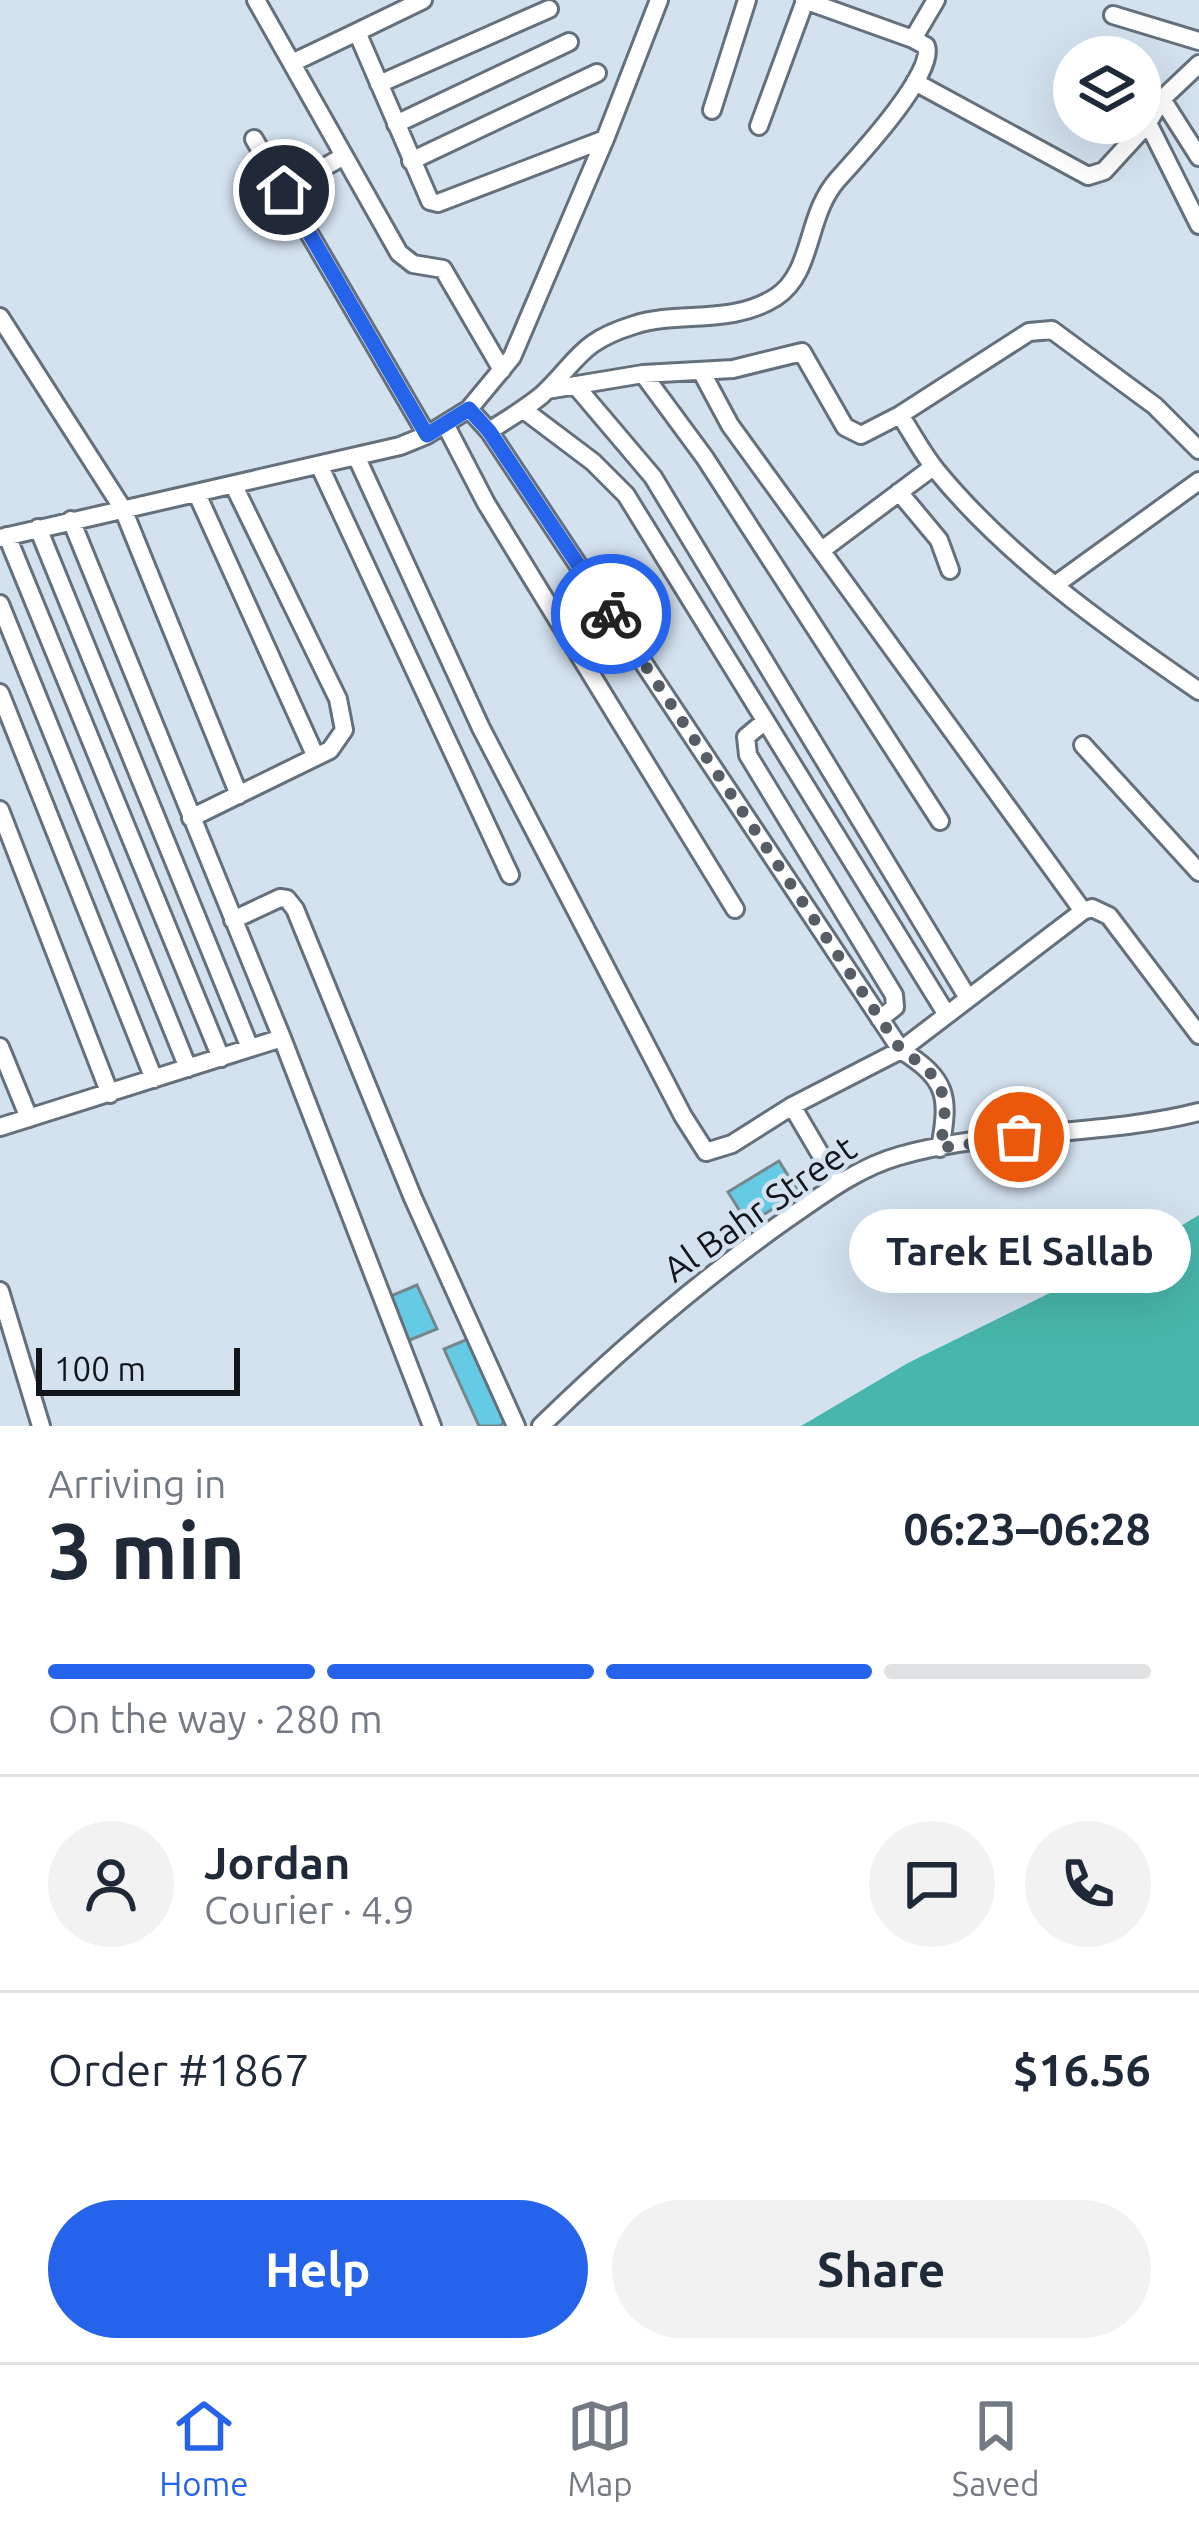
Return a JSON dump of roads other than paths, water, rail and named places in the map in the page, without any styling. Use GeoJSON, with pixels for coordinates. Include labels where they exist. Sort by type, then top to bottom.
{"type":"FeatureCollection","features":[{"type":"Feature","properties":{"kind":"street"},"geometry":{"type":"LineString","coordinates":[[256,0],[399,253],[413,264],[443,269],[502,370]]}},
{"type":"Feature","properties":{"kind":"street"},"geometry":{"type":"LineString","coordinates":[[292,63],[423,0]]}},
{"type":"Feature","properties":{"kind":"street"},"geometry":{"type":"LineString","coordinates":[[221,1058],[3,537],[357,458],[427,435],[469,409],[502,370],[526,327],[659,0]]}},
{"type":"Feature","properties":{"kind":"street"},"geometry":{"type":"LineString","coordinates":[[712,110],[747,0]]}},
{"type":"Feature","properties":{"kind":"street"},"geometry":{"type":"LineString","coordinates":[[489,431],[547,390],[587,345],[622,329],[655,321],[711,319],[779,296],[801,271],[808,237],[834,183],[915,82],[929,54],[926,46],[840,6],[804,0],[759,126]]}},
{"type":"Feature","properties":{"kind":"street"},"geometry":{"type":"LineString","coordinates":[[913,39],[936,0]]}},
{"type":"Feature","properties":{"kind":"street"},"geometry":{"type":"LineString","coordinates":[[379,84],[549,9]]}},
{"type":"Feature","properties":{"kind":"street"},"geometry":{"type":"LineString","coordinates":[[1113,15],[1199,40]]}},
{"type":"Feature","properties":{"kind":"street"},"geometry":{"type":"LineString","coordinates":[[357,32],[426,197],[438,203],[605,140]]}},
{"type":"Feature","properties":{"kind":"street"},"geometry":{"type":"LineString","coordinates":[[396,124],[569,42]]}},
{"type":"Feature","properties":{"kind":"street"},"geometry":{"type":"LineString","coordinates":[[1199,64],[1162,99],[1199,157]]}},
{"type":"Feature","properties":{"kind":"street"},"geometry":{"type":"LineString","coordinates":[[411,161],[596,73]]}},
{"type":"Feature","properties":{"kind":"street"},"geometry":{"type":"LineString","coordinates":[[915,82],[1088,176],[1105,171],[1129,144]]}},
{"type":"Feature","properties":{"kind":"street"},"geometry":{"type":"LineString","coordinates":[[254,139],[427,435]]}},
{"type":"Feature","properties":{"kind":"street"},"geometry":{"type":"LineString","coordinates":[[1158,144],[1199,225]]}},
{"type":"Feature","properties":{"kind":"street"},"geometry":{"type":"LineString","coordinates":[[284,190],[344,156]]}},
{"type":"Feature","properties":{"kind":"street"},"geometry":{"type":"LineString","coordinates":[[0,317],[123,509],[239,795]]}},
{"type":"Feature","properties":{"kind":"street"},"geometry":{"type":"LineString","coordinates":[[547,390],[643,374],[733,369],[802,352],[853,433],[869,433],[1029,332],[1052,331],[1155,406],[1199,450]]}},
{"type":"Feature","properties":{"kind":"street"},"geometry":{"type":"LineString","coordinates":[[700,371],[730,425],[1083,910]]}},
{"type":"Feature","properties":{"kind":"street"},"geometry":{"type":"LineString","coordinates":[[643,374],[705,458],[940,820]]}},
{"type":"Feature","properties":{"kind":"street"},"geometry":{"type":"LineString","coordinates":[[575,385],[653,477],[968,998]]}},
{"type":"Feature","properties":{"kind":"street"},"geometry":{"type":"LineString","coordinates":[[469,409],[489,431],[901,1050],[935,1075],[946,1116],[940,1148]]}},
{"type":"Feature","properties":{"kind":"street"},"geometry":{"type":"LineString","coordinates":[[524,410],[593,461],[626,495],[947,1015]]}},
{"type":"Feature","properties":{"kind":"street"},"geometry":{"type":"LineString","coordinates":[[900,416],[933,467],[1055,585],[1199,691]]}},
{"type":"Feature","properties":{"kind":"street"},"geometry":{"type":"LineString","coordinates":[[445,424],[486,503],[735,909]]}},
{"type":"Feature","properties":{"kind":"street"},"geometry":{"type":"LineString","coordinates":[[357,458],[481,728],[700,1147],[710,1153],[719,1150],[901,1050],[1083,910],[1092,908],[1109,916],[1199,1035]]}},
{"type":"Feature","properties":{"kind":"street"},"geometry":{"type":"LineString","coordinates":[[320,467],[510,875]]}},
{"type":"Feature","properties":{"kind":"street"},"geometry":{"type":"LineString","coordinates":[[822,550],[933,467]]}},
{"type":"Feature","properties":{"kind":"street"},"geometry":{"type":"LineString","coordinates":[[1055,585],[1199,481]]}},
{"type":"Feature","properties":{"kind":"street"},"geometry":{"type":"LineString","coordinates":[[191,818],[316,757],[340,741],[344,730],[338,699],[234,486]]}},
{"type":"Feature","properties":{"kind":"street"},"geometry":{"type":"LineString","coordinates":[[899,492],[939,540],[950,571]]}},
{"type":"Feature","properties":{"kind":"street"},"geometry":{"type":"LineString","coordinates":[[197,494],[316,757]]}},
{"type":"Feature","properties":{"kind":"street"},"geometry":{"type":"LineString","coordinates":[[70,520],[282,1039],[432,1426]]}},
{"type":"Feature","properties":{"kind":"street"},"geometry":{"type":"LineString","coordinates":[[38,528],[250,1048]]}},
{"type":"Feature","properties":{"kind":"street"},"geometry":{"type":"LineString","coordinates":[[0,604],[188,1068]]}},
{"type":"Feature","properties":{"kind":"street"},"geometry":{"type":"LineString","coordinates":[[0,693],[154,1079]]}},
{"type":"Feature","properties":{"kind":"street"},"geometry":{"type":"LineString","coordinates":[[766,721],[746,737],[748,755],[896,1000],[895,1007],[880,1019]]}},
{"type":"Feature","properties":{"kind":"street"},"geometry":{"type":"LineString","coordinates":[[1083,745],[1199,872]]}},
{"type":"Feature","properties":{"kind":"street"},"geometry":{"type":"LineString","coordinates":[[0,810],[110,1094]]}},
{"type":"Feature","properties":{"kind":"street"},"geometry":{"type":"LineString","coordinates":[[233,920],[280,898],[296,909],[413,1198],[516,1426]]}},
{"type":"Feature","properties":{"kind":"street"},"geometry":{"type":"LineString","coordinates":[[0,1127],[282,1039]]}},
{"type":"Feature","properties":{"kind":"street"},"geometry":{"type":"LineString","coordinates":[[0,1047],[29,1118]]}},
{"type":"Feature","properties":{"kind":"street"},"geometry":{"type":"LineString","coordinates":[[792,1106],[838,1184]]}},
{"type":"Feature","properties":{"kind":"street","name":"Al Bahr Street"},"geometry":{"type":"LineString","coordinates":[[541,1426],[714,1270],[838,1184],[895,1157],[940,1148],[1199,1112]]}},
{"type":"Feature","properties":{"kind":"street"},"geometry":{"type":"LineString","coordinates":[[0,1291],[41,1426]]}},
{"type":"Feature","properties":{"kind":"place","name":"Tarek El Sallab"},"geometry":{"type":"Point","coordinates":[1019,1137]}}]}
